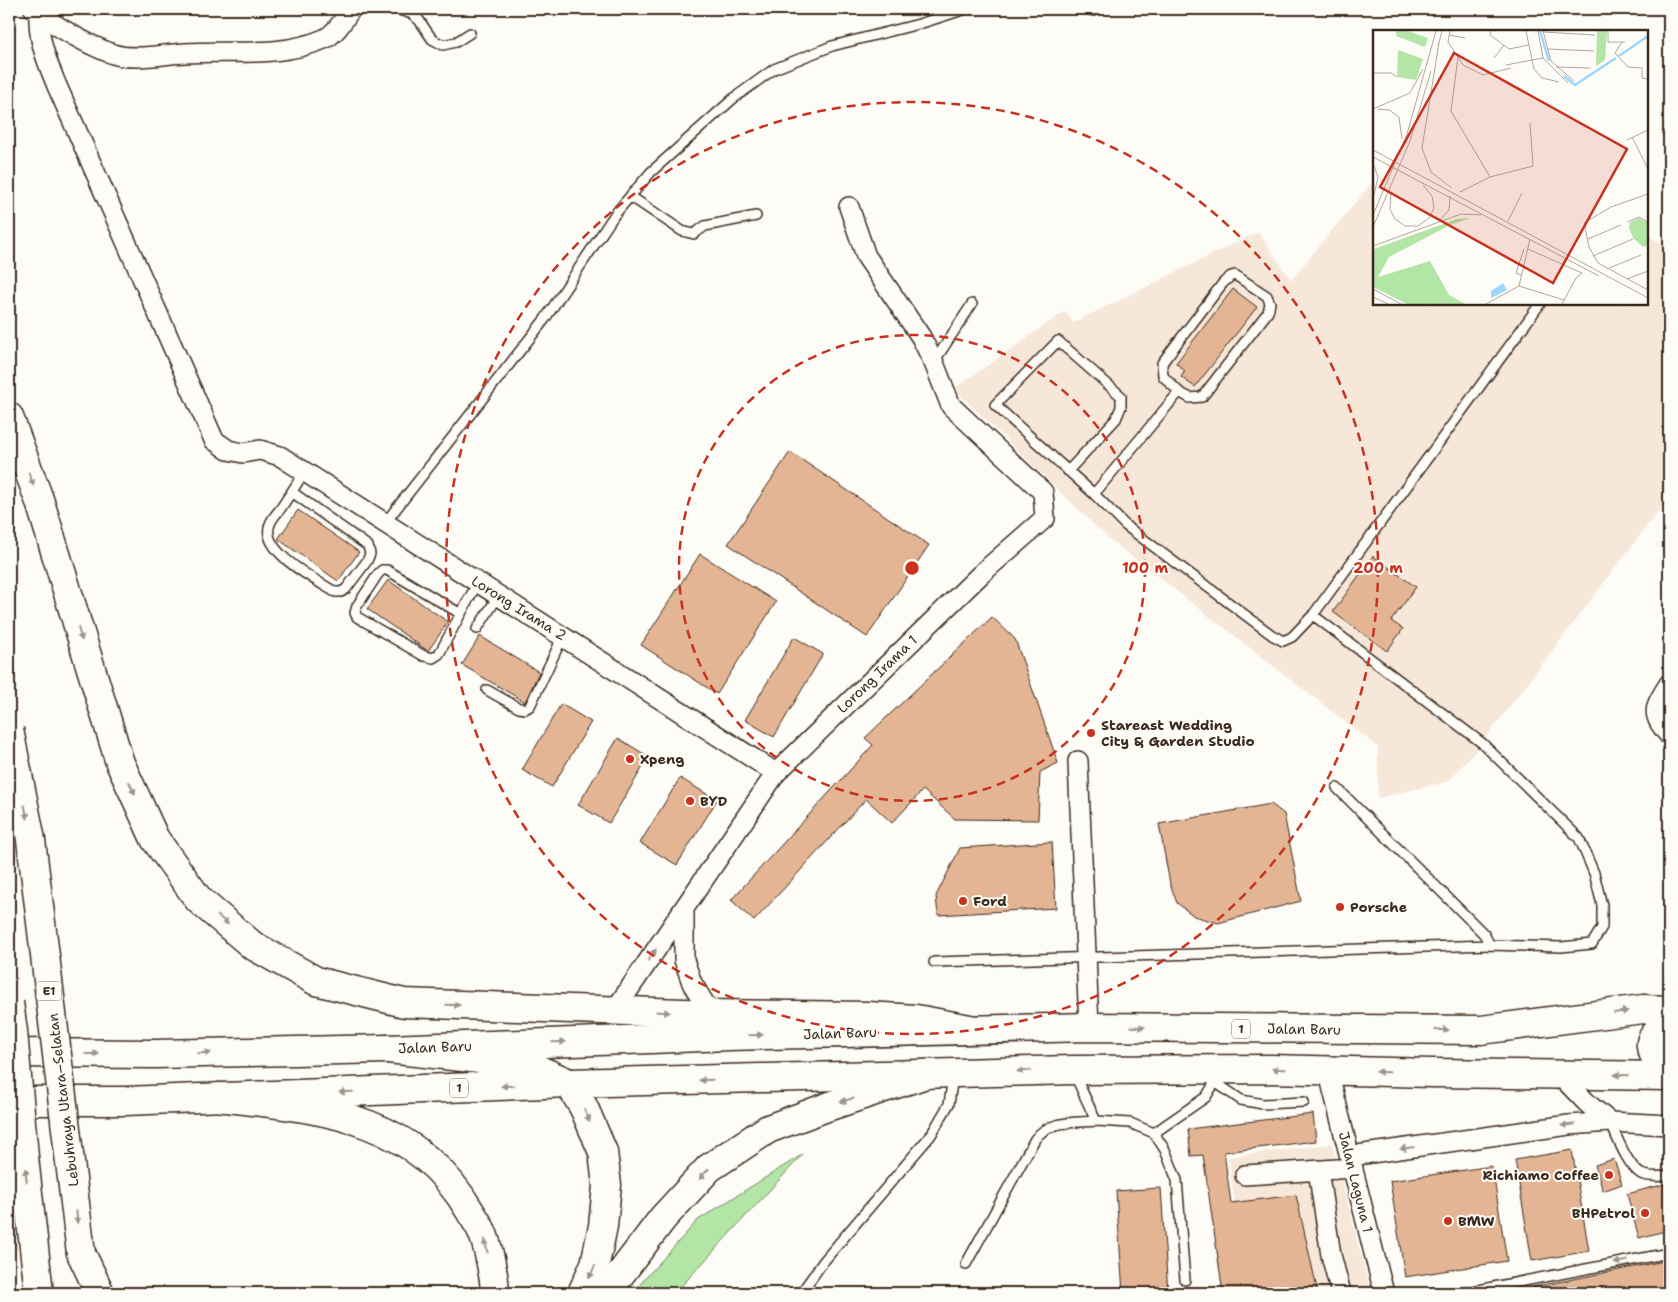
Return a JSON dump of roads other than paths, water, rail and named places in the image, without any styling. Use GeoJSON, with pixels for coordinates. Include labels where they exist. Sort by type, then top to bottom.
{"type":"FeatureCollection","features":[{"type":"Feature","properties":{"kind":"highway"},"geometry":{"type":"LineString","coordinates":[[9,417],[40,502],[120,763],[155,838],[199,900],[252,945],[316,981],[404,1003],[711,1014],[868,1016],[916,1019],[970,1029]]}},
{"type":"Feature","properties":{"kind":"highway","name":"Lebuhraya Utara–Selatan"},"geometry":{"type":"LineString","coordinates":[[9,730],[31,840],[85,1293]]}},
{"type":"Feature","properties":{"kind":"highway"},"geometry":{"type":"LineString","coordinates":[[9,1003],[39,1293]]}},
{"type":"Feature","properties":{"kind":"highway","name":"Jalan Baru"},"geometry":{"type":"LineString","coordinates":[[9,1054],[155,1054],[1089,1027],[1481,1030],[1643,1009],[1669,1010]]}},
{"type":"Feature","properties":{"kind":"highway"},"geometry":{"type":"LineString","coordinates":[[1669,1023],[1654,1034],[1651,1040],[1651,1049],[1669,1075]]}},
{"type":"Feature","properties":{"kind":"highway"},"geometry":{"type":"LineString","coordinates":[[388,1048],[526,1064],[569,1083],[584,1108],[603,1152],[608,1185],[596,1264],[582,1293]]}},
{"type":"Feature","properties":{"kind":"highway","name":"1"},"geometry":{"type":"LineString","coordinates":[[9,1101],[125,1101],[569,1083],[1072,1070],[1217,1076],[1328,1070],[1669,1075]]}},
{"type":"Feature","properties":{"kind":"highway"},"geometry":{"type":"LineString","coordinates":[[606,1293],[663,1218],[709,1168],[768,1130],[826,1107],[926,1074]]}},
{"type":"Feature","properties":{"kind":"highway"},"geometry":{"type":"LineString","coordinates":[[219,1097],[295,1106],[336,1114],[377,1127],[424,1155],[457,1190],[484,1235],[495,1283],[495,1293]]}},
{"type":"Feature","properties":{"kind":"highway"},"geometry":{"type":"LineString","coordinates":[[81,1253],[100,1293]]}},
{"type":"Feature","properties":{"kind":"street"},"geometry":{"type":"LineString","coordinates":[[37,12],[62,29],[114,54],[144,57],[186,52],[257,52],[302,46],[326,38],[340,26],[352,9]]}},
{"type":"Feature","properties":{"kind":"street","name":"Lorong Irama 2"},"geometry":{"type":"LineString","coordinates":[[37,12],[44,55],[214,440],[228,450],[243,453],[260,450],[280,456],[776,773]]}},
{"type":"Feature","properties":{"kind":"street"},"geometry":{"type":"LineString","coordinates":[[849,207],[866,256],[922,338],[934,362]]}},
{"type":"Feature","properties":{"kind":"street","name":"Lorong Irama 1"},"geometry":{"type":"LineString","coordinates":[[615,1010],[776,773],[981,574],[1045,518],[1043,492],[951,406],[934,362]]}},
{"type":"Feature","properties":{"kind":"street"},"geometry":{"type":"LineString","coordinates":[[1669,684],[1659,701],[1655,713],[1660,725],[1669,736]]}},
{"type":"Feature","properties":{"kind":"street"},"geometry":{"type":"LineString","coordinates":[[1078,761],[1089,1027]]}},
{"type":"Feature","properties":{"kind":"street"},"geometry":{"type":"LineString","coordinates":[[684,910],[684,960],[692,983],[711,1014]]}},
{"type":"Feature","properties":{"kind":"street","name":"Jalan Laguna 1"},"geometry":{"type":"LineString","coordinates":[[1328,1070],[1384,1293]]}},
{"type":"Feature","properties":{"kind":"street"},"geometry":{"type":"LineString","coordinates":[[1560,1074],[1588,1104],[1610,1122]]}},
{"type":"Feature","properties":{"kind":"street"},"geometry":{"type":"LineString","coordinates":[[1245,1175],[1318,1170],[1352,1162],[1569,1125],[1610,1122],[1669,1125]]}},
{"type":"Feature","properties":{"kind":"street"},"geometry":{"type":"LineString","coordinates":[[1318,1170],[1331,1255],[1341,1293]]}},
{"type":"Feature","properties":{"kind":"lane"},"geometry":{"type":"LineString","coordinates":[[396,9],[412,14],[419,20],[432,39],[443,45],[456,42],[470,33]]}},
{"type":"Feature","properties":{"kind":"lane"},"geometry":{"type":"LineString","coordinates":[[385,524],[545,319],[615,214],[651,172],[734,98],[774,69],[832,46],[919,24],[966,9]]}},
{"type":"Feature","properties":{"kind":"lane"},"geometry":{"type":"LineString","coordinates":[[630,196],[682,231],[694,234],[705,226],[756,216]]}},
{"type":"Feature","properties":{"kind":"lane"},"geometry":{"type":"LineString","coordinates":[[1235,275],[1267,296],[1270,303],[1268,312],[1202,397],[1190,398],[1179,392],[1163,376],[1161,372],[1162,363],[1223,283],[1235,275]]}},
{"type":"Feature","properties":{"kind":"lane"},"geometry":{"type":"LineString","coordinates":[[934,362],[972,304]]}},
{"type":"Feature","properties":{"kind":"lane"},"geometry":{"type":"LineString","coordinates":[[1068,471],[1116,419],[1121,408],[1121,396],[1058,341],[995,405],[1068,471],[1094,494],[1126,526],[1272,635],[1283,641],[1292,637],[1313,615],[1539,305]]}},
{"type":"Feature","properties":{"kind":"lane"},"geometry":{"type":"LineString","coordinates":[[1094,494],[1179,392]]}},
{"type":"Feature","properties":{"kind":"lane"},"geometry":{"type":"LineString","coordinates":[[292,492],[368,546],[370,554],[368,561],[346,589],[335,592],[294,566],[280,554],[269,536],[270,524],[304,472]]}},
{"type":"Feature","properties":{"kind":"lane"},"geometry":{"type":"LineString","coordinates":[[461,614],[387,570],[382,570],[378,574],[357,606],[355,613],[357,617],[424,656],[433,658],[439,654],[461,614],[478,582]]}},
{"type":"Feature","properties":{"kind":"lane"},"geometry":{"type":"LineString","coordinates":[[477,629],[499,596]]}},
{"type":"Feature","properties":{"kind":"lane"},"geometry":{"type":"LineString","coordinates":[[934,962],[1490,945],[1562,947],[1592,944],[1602,928],[1602,906],[1594,873],[1579,838],[1482,743],[1313,615]]}},
{"type":"Feature","properties":{"kind":"lane"},"geometry":{"type":"LineString","coordinates":[[487,690],[525,710],[530,706],[563,636]]}},
{"type":"Feature","properties":{"kind":"lane"},"geometry":{"type":"LineString","coordinates":[[1337,788],[1484,934],[1490,945]]}},
{"type":"Feature","properties":{"kind":"lane"},"geometry":{"type":"LineString","coordinates":[[1072,1070],[1096,1120]]}},
{"type":"Feature","properties":{"kind":"lane"},"geometry":{"type":"LineString","coordinates":[[801,1293],[823,1262],[931,1135],[949,1104],[954,1073]]}},
{"type":"Feature","properties":{"kind":"lane"},"geometry":{"type":"LineString","coordinates":[[1154,1133],[1206,1096],[1217,1076],[1240,1100],[1263,1104],[1304,1102]]}},
{"type":"Feature","properties":{"kind":"lane"},"geometry":{"type":"LineString","coordinates":[[966,1264],[1040,1132],[1052,1125],[1096,1120],[1130,1123],[1154,1133],[1165,1150],[1177,1180],[1185,1280]]}},
{"type":"Feature","properties":{"kind":"lane"},"geometry":{"type":"LineString","coordinates":[[1610,1122],[1630,1162],[1642,1174],[1669,1175]]}},
{"type":"Feature","properties":{"kind":"lane"},"geometry":{"type":"LineString","coordinates":[[1462,1293],[1669,1253]]}},
{"type":"Feature","properties":{"kind":"place","name":"Stareast Wedding City & Garden Studio"},"geometry":{"type":"Point","coordinates":[1091,733]}},
{"type":"Feature","properties":{"kind":"place","name":"Xpeng"},"geometry":{"type":"Point","coordinates":[630,759]}},
{"type":"Feature","properties":{"kind":"place","name":"BYD"},"geometry":{"type":"Point","coordinates":[690,801]}},
{"type":"Feature","properties":{"kind":"place","name":"Ford"},"geometry":{"type":"Point","coordinates":[963,901]}},
{"type":"Feature","properties":{"kind":"place","name":"Porsche"},"geometry":{"type":"Point","coordinates":[1340,907]}},
{"type":"Feature","properties":{"kind":"place","name":"Richiamo Coffee"},"geometry":{"type":"Point","coordinates":[1609,1175]}},
{"type":"Feature","properties":{"kind":"place","name":"BHPetrol"},"geometry":{"type":"Point","coordinates":[1645,1213]}},
{"type":"Feature","properties":{"kind":"place","name":"BMW"},"geometry":{"type":"Point","coordinates":[1448,1221]}}]}
